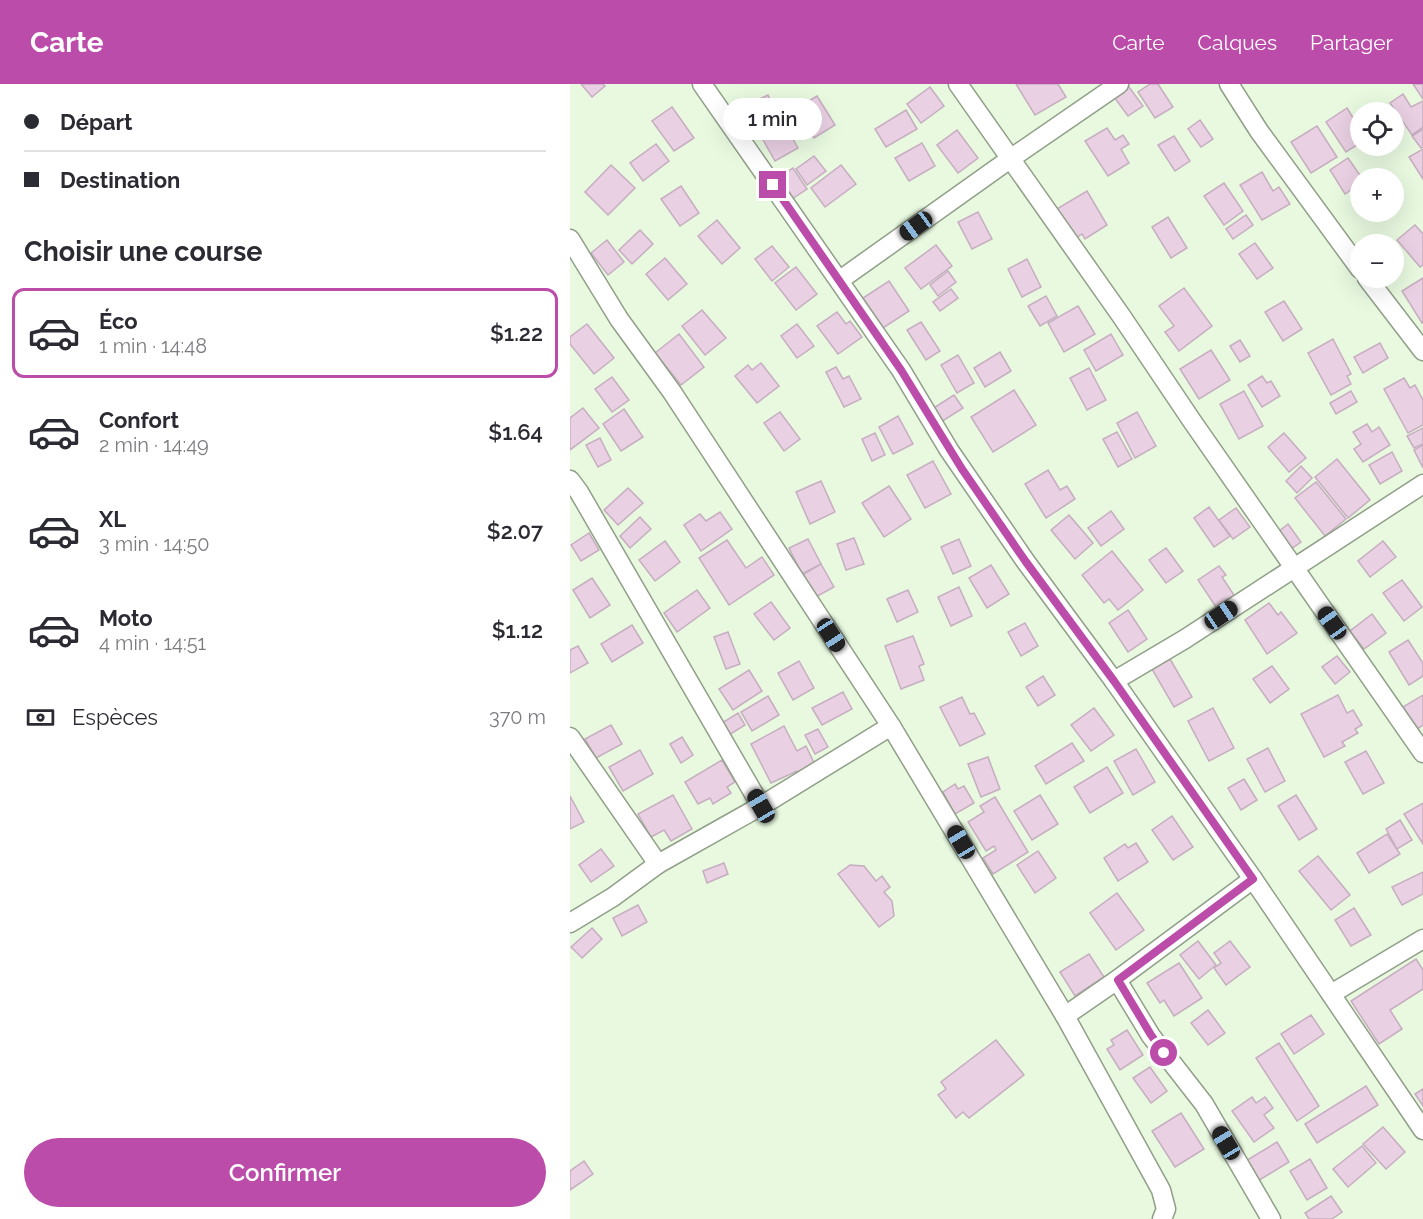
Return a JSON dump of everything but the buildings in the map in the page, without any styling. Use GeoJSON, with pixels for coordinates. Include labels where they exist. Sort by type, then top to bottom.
{"type":"FeatureCollection","features":[{"type":"Feature","properties":{"kind":"street"},"geometry":{"type":"LineString","coordinates":[[702,84],[901,370],[955,459],[1253,879],[1423,1130]]}},
{"type":"Feature","properties":{"kind":"street"},"geometry":{"type":"LineString","coordinates":[[958,84],[1122,316],[1423,753]]}},
{"type":"Feature","properties":{"kind":"street"},"geometry":{"type":"LineString","coordinates":[[840,280],[1119,84]]}},
{"type":"Feature","properties":{"kind":"street"},"geometry":{"type":"LineString","coordinates":[[1228,84],[1259,131],[1350,255]]}},
{"type":"Feature","properties":{"kind":"street"},"geometry":{"type":"LineString","coordinates":[[570,239],[619,320],[672,392],[891,726],[1065,1016],[1161,1190],[1166,1209],[1162,1219]]}},
{"type":"Feature","properties":{"kind":"street"},"geometry":{"type":"LineString","coordinates":[[1375,288],[1423,351]]}},
{"type":"Feature","properties":{"kind":"street"},"geometry":{"type":"LineString","coordinates":[[570,480],[761,806]]}},
{"type":"Feature","properties":{"kind":"street"},"geometry":{"type":"LineString","coordinates":[[1114,681],[1185,639],[1423,484]]}},
{"type":"Feature","properties":{"kind":"street"},"geometry":{"type":"LineString","coordinates":[[570,923],[658,864],[761,806],[891,726]]}},
{"type":"Feature","properties":{"kind":"street"},"geometry":{"type":"LineString","coordinates":[[570,737],[658,864]]}},
{"type":"Feature","properties":{"kind":"street"},"geometry":{"type":"LineString","coordinates":[[1065,1016],[1118,980],[1253,879]]}},
{"type":"Feature","properties":{"kind":"street"},"geometry":{"type":"LineString","coordinates":[[1330,994],[1423,939]]}},
{"type":"Feature","properties":{"kind":"street"},"geometry":{"type":"LineString","coordinates":[[1118,980],[1151,1035],[1204,1104],[1271,1219]]}},
{"type":"Feature","properties":{"kind":"route"},"geometry":{"type":"LineString","coordinates":[[773,185],[901,370],[949,450],[1026,562],[1114,681],[1253,879],[1118,980],[1164,1053]]}}]}
